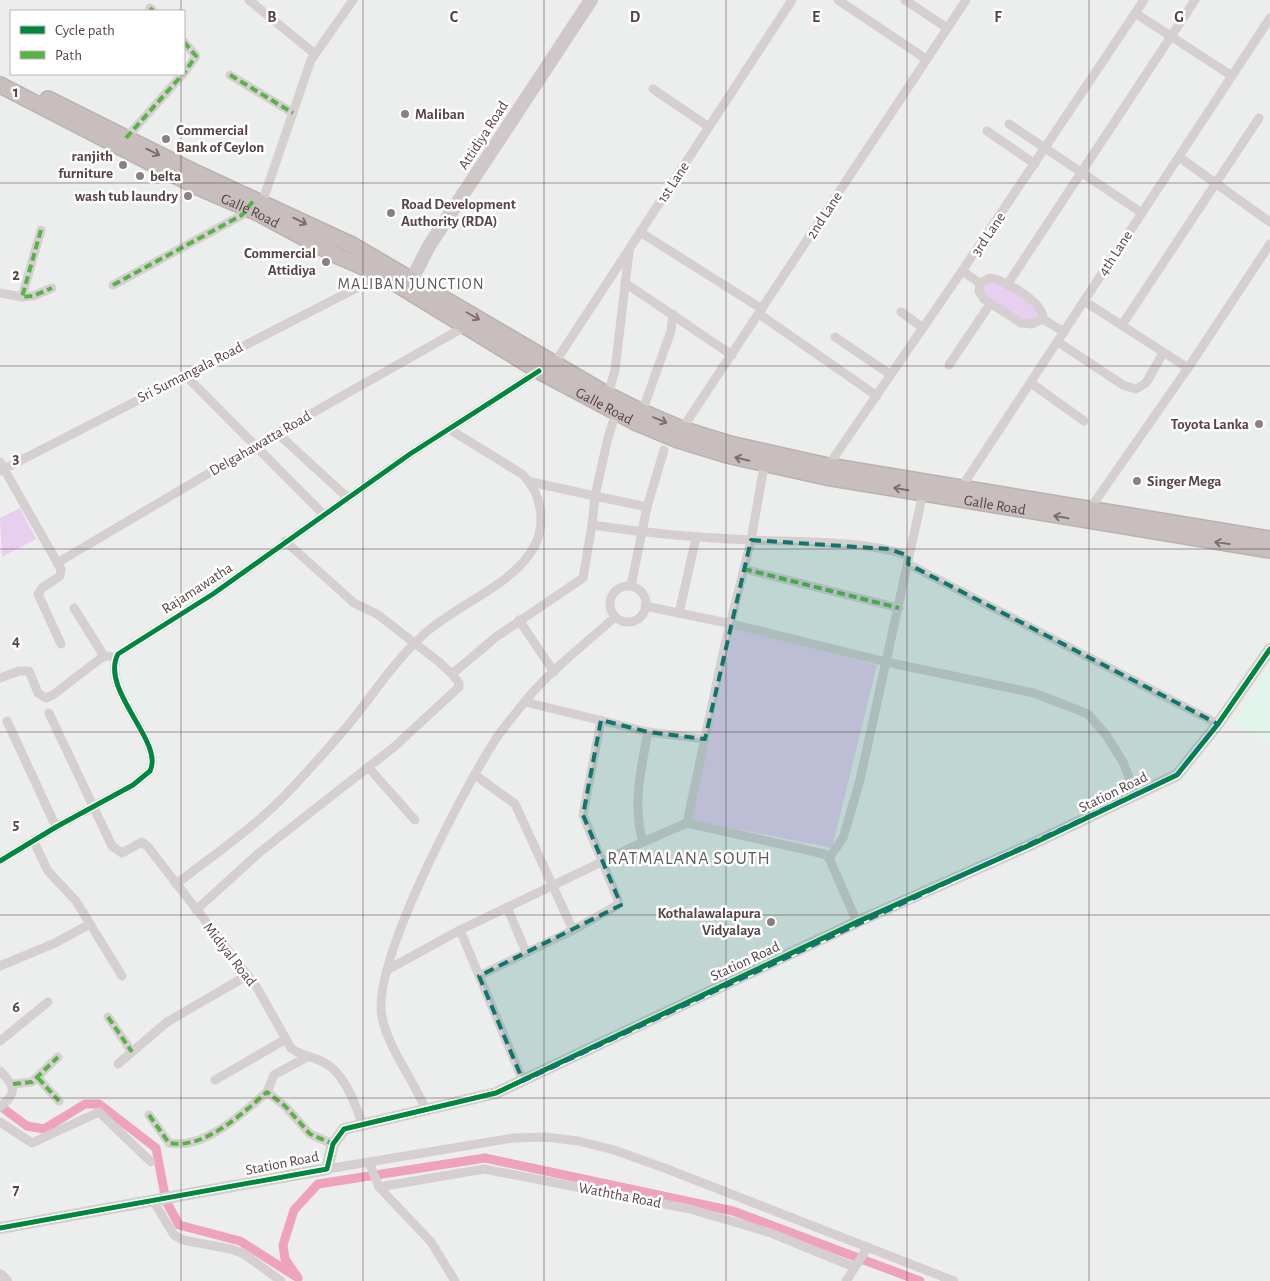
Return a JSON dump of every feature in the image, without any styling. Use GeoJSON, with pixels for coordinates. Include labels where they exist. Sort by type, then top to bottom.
{"type":"FeatureCollection","features":[{"type":"Feature","properties":{"kind":"highway","name":"Galle Road"},"geometry":{"type":"LineString","coordinates":[[0,74],[256,206],[338,256],[382,276],[410,285],[608,395],[682,429],[766,459],[828,466],[1270,539]]}},
{"type":"Feature","properties":{"kind":"highway","name":"Galle Road"},"geometry":{"type":"LineString","coordinates":[[0,85],[198,187],[256,206],[352,245],[466,326],[539,371],[616,412],[666,442],[766,459],[923,493],[1087,522],[1270,550]]}},
{"type":"Feature","properties":{"kind":"main road","name":"Attidiya Road"},"geometry":{"type":"LineString","coordinates":[[410,285],[429,246],[591,0]]}},
{"type":"Feature","properties":{"kind":"street"},"geometry":{"type":"LineString","coordinates":[[249,0],[314,54]]}},
{"type":"Feature","properties":{"kind":"street"},"geometry":{"type":"LineString","coordinates":[[113,285],[256,206],[314,54],[353,0]]}},
{"type":"Feature","properties":{"kind":"street","name":"1st Lane"},"geometry":{"type":"LineString","coordinates":[[554,364],[792,0]]}},
{"type":"Feature","properties":{"kind":"street"},"geometry":{"type":"LineString","coordinates":[[838,0],[926,59]]}},
{"type":"Feature","properties":{"kind":"street"},"geometry":{"type":"LineString","coordinates":[[905,0],[947,28]]}},
{"type":"Feature","properties":{"kind":"street","name":"2nd Lane"},"geometry":{"type":"LineString","coordinates":[[682,429],[966,0]]}},
{"type":"Feature","properties":{"kind":"street","name":"3rd Lane"},"geometry":{"type":"LineString","coordinates":[[828,466],[892,375],[1144,0]]}},
{"type":"Feature","properties":{"kind":"street"},"geometry":{"type":"LineString","coordinates":[[1007,285],[1195,0]]}},
{"type":"Feature","properties":{"kind":"street"},"geometry":{"type":"LineString","coordinates":[[1135,12],[1232,76]]}},
{"type":"Feature","properties":{"kind":"street","name":"4th Lane"},"geometry":{"type":"LineString","coordinates":[[961,488],[1270,18]]}},
{"type":"Feature","properties":{"kind":"street"},"geometry":{"type":"LineString","coordinates":[[185,43],[196,56],[185,70]]}},
{"type":"Feature","properties":{"kind":"street"},"geometry":{"type":"LineString","coordinates":[[126,138],[181,75]]}},
{"type":"Feature","properties":{"kind":"street"},"geometry":{"type":"LineString","coordinates":[[230,75],[293,113]]}},
{"type":"Feature","properties":{"kind":"street"},"geometry":{"type":"LineString","coordinates":[[653,89],[709,127]]}},
{"type":"Feature","properties":{"kind":"street"},"geometry":{"type":"LineString","coordinates":[[1122,325],[1259,118]]}},
{"type":"Feature","properties":{"kind":"street"},"geometry":{"type":"LineString","coordinates":[[1009,124],[1044,150],[1142,213]]}},
{"type":"Feature","properties":{"kind":"street"},"geometry":{"type":"LineString","coordinates":[[987,131],[1035,164]]}},
{"type":"Feature","properties":{"kind":"street"},"geometry":{"type":"LineString","coordinates":[[1179,157],[1270,222]]}},
{"type":"Feature","properties":{"kind":"street"},"geometry":{"type":"LineString","coordinates":[[22,297],[41,230]]}},
{"type":"Feature","properties":{"kind":"street"},"geometry":{"type":"LineString","coordinates":[[640,232],[761,311],[877,396]]}},
{"type":"Feature","properties":{"kind":"street"},"geometry":{"type":"LineString","coordinates":[[1089,510],[1188,368],[1270,244]]}},
{"type":"Feature","properties":{"kind":"street"},"geometry":{"type":"LineString","coordinates":[[608,395],[614,370],[629,250]]}},
{"type":"Feature","properties":{"kind":"street"},"geometry":{"type":"LineString","coordinates":[[962,271],[980,283]]}},
{"type":"Feature","properties":{"kind":"street","name":"Sri Sumangala Road"},"geometry":{"type":"LineString","coordinates":[[1,467],[382,276]]}},
{"type":"Feature","properties":{"kind":"street"},"geometry":{"type":"LineString","coordinates":[[980,283],[990,278],[1007,285],[1038,304],[1043,313],[1043,319]]}},
{"type":"Feature","properties":{"kind":"street"},"geometry":{"type":"LineString","coordinates":[[625,283],[732,355]]}},
{"type":"Feature","properties":{"kind":"street"},"geometry":{"type":"LineString","coordinates":[[980,283],[981,295],[990,304],[1026,324],[1043,319],[1064,332]]}},
{"type":"Feature","properties":{"kind":"street"},"geometry":{"type":"LineString","coordinates":[[0,293],[22,297],[33,296],[52,288]]}},
{"type":"Feature","properties":{"kind":"street"},"geometry":{"type":"LineString","coordinates":[[1084,301],[1188,368]]}},
{"type":"Feature","properties":{"kind":"street"},"geometry":{"type":"LineString","coordinates":[[949,365],[990,304]]}},
{"type":"Feature","properties":{"kind":"street"},"geometry":{"type":"LineString","coordinates":[[901,312],[923,328]]}},
{"type":"Feature","properties":{"kind":"street"},"geometry":{"type":"LineString","coordinates":[[642,412],[668,338],[674,319],[673,314]]}},
{"type":"Feature","properties":{"kind":"street","name":"Delgahawatta Road"},"geometry":{"type":"LineString","coordinates":[[57,563],[254,446],[466,326]]}},
{"type":"Feature","properties":{"kind":"street"},"geometry":{"type":"LineString","coordinates":[[835,337],[892,375]]}},
{"type":"Feature","properties":{"kind":"street"},"geometry":{"type":"LineString","coordinates":[[1058,342],[1123,385],[1136,389],[1146,382],[1164,353]]}},
{"type":"Feature","properties":{"kind":"street","name":"Rajamawatha"},"geometry":{"type":"LineString","coordinates":[[116,658],[122,650],[214,594],[285,541],[449,429],[539,371]]}},
{"type":"Feature","properties":{"kind":"street"},"geometry":{"type":"LineString","coordinates":[[185,375],[324,515]]}},
{"type":"Feature","properties":{"kind":"street"},"geometry":{"type":"LineString","coordinates":[[1031,384],[1084,421]]}},
{"type":"Feature","properties":{"kind":"street"},"geometry":{"type":"LineString","coordinates":[[452,674],[519,620],[583,578],[595,496],[616,412]]}},
{"type":"Feature","properties":{"kind":"street"},"geometry":{"type":"LineString","coordinates":[[176,884],[259,820],[291,790],[415,643],[438,622],[500,581],[529,556],[535,545],[541,522],[537,498],[531,482],[522,474],[449,429]]}},
{"type":"Feature","properties":{"kind":"street"},"geometry":{"type":"LineString","coordinates":[[277,433],[348,498]]}},
{"type":"Feature","properties":{"kind":"street"},"geometry":{"type":"LineString","coordinates":[[631,586],[643,533],[646,507],[666,442]]}},
{"type":"Feature","properties":{"kind":"street"},"geometry":{"type":"LineString","coordinates":[[687,823],[723,653],[732,624],[751,540],[766,459]]}},
{"type":"Feature","properties":{"kind":"street"},"geometry":{"type":"LineString","coordinates":[[1,467],[62,571],[60,576],[42,588],[38,594],[61,644]]}},
{"type":"Feature","properties":{"kind":"street"},"geometry":{"type":"LineString","coordinates":[[531,482],[646,507]]}},
{"type":"Feature","properties":{"kind":"street"},"geometry":{"type":"LineString","coordinates":[[829,858],[843,838],[849,820],[899,608],[923,493]]}},
{"type":"Feature","properties":{"kind":"street"},"geometry":{"type":"LineString","coordinates":[[592,525],[643,533],[696,538],[773,539],[888,549],[1218,724]]}},
{"type":"Feature","properties":{"kind":"street"},"geometry":{"type":"LineString","coordinates":[[680,614],[696,538]]}},
{"type":"Feature","properties":{"kind":"street"},"geometry":{"type":"LineString","coordinates":[[196,910],[260,852],[394,747],[459,687],[459,683],[452,674],[377,614],[354,603],[285,541]]}},
{"type":"Feature","properties":{"kind":"street"},"geometry":{"type":"LineString","coordinates":[[744,569],[899,608]]}},
{"type":"Feature","properties":{"kind":"street"},"geometry":{"type":"LineString","coordinates":[[631,586],[642,592],[645,606],[642,615],[632,622],[614,617],[610,607],[612,595],[620,588],[631,586]]}},
{"type":"Feature","properties":{"kind":"street"},"geometry":{"type":"LineString","coordinates":[[645,606],[732,624],[886,662],[1034,693],[1088,714],[1106,735],[1123,762],[1136,795]]}},
{"type":"Feature","properties":{"kind":"street"},"geometry":{"type":"LineString","coordinates":[[74,608],[104,656]]}},
{"type":"Feature","properties":{"kind":"street"},"geometry":{"type":"LineString","coordinates":[[426,1110],[391,1041],[382,1017],[381,994],[387,970],[424,871],[492,744],[525,702],[554,672],[614,617]]}},
{"type":"Feature","properties":{"kind":"street"},"geometry":{"type":"LineString","coordinates":[[519,620],[554,672]]}},
{"type":"Feature","properties":{"kind":"street","name":"Station Road"},"geometry":{"type":"LineString","coordinates":[[152,1199],[327,1168],[333,1144],[344,1129],[362,1123],[474,1100],[496,1093],[857,922],[1030,845],[1177,775],[1218,724],[1270,649]]}},
{"type":"Feature","properties":{"kind":"street"},"geometry":{"type":"LineString","coordinates":[[0,678],[19,670],[29,671],[38,693],[43,697],[49,697],[104,656],[116,658],[115,678],[146,740],[153,766],[139,781],[56,826],[0,861]]}},
{"type":"Feature","properties":{"kind":"street"},"geometry":{"type":"LineString","coordinates":[[525,702],[648,732],[705,739]]}},
{"type":"Feature","properties":{"kind":"street"},"geometry":{"type":"LineString","coordinates":[[49,713],[92,807]]}},
{"type":"Feature","properties":{"kind":"street"},"geometry":{"type":"LineString","coordinates":[[479,976],[573,930],[618,905],[618,900],[583,815],[601,720]]}},
{"type":"Feature","properties":{"kind":"street"},"geometry":{"type":"LineString","coordinates":[[7,721],[56,826]]}},
{"type":"Feature","properties":{"kind":"street"},"geometry":{"type":"LineString","coordinates":[[643,842],[637,821],[640,773],[648,732]]}},
{"type":"Feature","properties":{"kind":"street"},"geometry":{"type":"LineString","coordinates":[[368,767],[415,820]]}},
{"type":"Feature","properties":{"kind":"street"},"geometry":{"type":"LineString","coordinates":[[475,775],[515,804],[554,884],[573,930]]}},
{"type":"Feature","properties":{"kind":"street","name":"Midiyal Road"},"geometry":{"type":"LineString","coordinates":[[92,807],[116,850],[122,853],[142,842],[146,845],[248,975],[296,1053],[327,1064],[336,1072],[354,1101],[362,1123]]}},
{"type":"Feature","properties":{"kind":"street"},"geometry":{"type":"LineString","coordinates":[[387,970],[460,930],[602,861],[687,823],[788,845],[829,858],[857,922]]}},
{"type":"Feature","properties":{"kind":"street"},"geometry":{"type":"LineString","coordinates":[[33,840],[48,871],[76,901],[122,976]]}},
{"type":"Feature","properties":{"kind":"street"},"geometry":{"type":"LineString","coordinates":[[507,907],[526,952]]}},
{"type":"Feature","properties":{"kind":"street"},"geometry":{"type":"LineString","coordinates":[[0,966],[55,943],[90,924]]}},
{"type":"Feature","properties":{"kind":"street"},"geometry":{"type":"LineString","coordinates":[[460,930],[523,1081]]}},
{"type":"Feature","properties":{"kind":"street"},"geometry":{"type":"LineString","coordinates":[[118,1064],[168,1022],[248,975]]}},
{"type":"Feature","properties":{"kind":"street"},"geometry":{"type":"LineString","coordinates":[[0,1041],[48,1002]]}},
{"type":"Feature","properties":{"kind":"street"},"geometry":{"type":"LineString","coordinates":[[108,1017],[132,1052]]}},
{"type":"Feature","properties":{"kind":"street"},"geometry":{"type":"LineString","coordinates":[[215,1080],[286,1039]]}},
{"type":"Feature","properties":{"kind":"street"},"geometry":{"type":"LineString","coordinates":[[0,1071],[13,1084],[25,1084],[38,1078],[58,1057]]}},
{"type":"Feature","properties":{"kind":"street"},"geometry":{"type":"LineString","coordinates":[[149,1115],[169,1143],[180,1145],[201,1139],[236,1120],[267,1092],[274,1075],[307,1057]]}},
{"type":"Feature","properties":{"kind":"street"},"geometry":{"type":"LineString","coordinates":[[38,1078],[58,1101]]}},
{"type":"Feature","properties":{"kind":"street"},"geometry":{"type":"LineString","coordinates":[[2,1105],[12,1091],[13,1084]]}},
{"type":"Feature","properties":{"kind":"street"},"geometry":{"type":"LineString","coordinates":[[267,1092],[284,1106],[310,1134],[333,1144]]}},
{"type":"Feature","properties":{"kind":"street"},"geometry":{"type":"LineString","coordinates":[[0,1122],[32,1143],[98,1112],[151,1162]]}},
{"type":"Feature","properties":{"kind":"street"},"geometry":{"type":"LineString","coordinates":[[327,1168],[370,1166],[525,1137],[578,1141],[605,1147],[667,1169],[954,1281]]}},
{"type":"Feature","properties":{"kind":"street"},"geometry":{"type":"LineString","coordinates":[[370,1166],[377,1184],[431,1242],[455,1281]]}},
{"type":"Feature","properties":{"kind":"street","name":"Waththa Road"},"geometry":{"type":"LineString","coordinates":[[377,1184],[484,1169],[690,1209],[771,1233],[857,1262]]}},
{"type":"Feature","properties":{"kind":"street"},"geometry":{"type":"LineString","coordinates":[[0,1228],[152,1199],[174,1236],[183,1240],[231,1249],[244,1254],[281,1281]]}},
{"type":"Feature","properties":{"kind":"street"},"geometry":{"type":"LineString","coordinates":[[846,1281],[868,1247]]}},
{"type":"Feature","properties":{"kind":"street"},"geometry":{"type":"LineString","coordinates":[[0,1275],[6,1281]]}},
{"type":"Feature","properties":{"kind":"highlighted area"},"geometry":{"type":"Polygon","coordinates":[[[751,540],[889,549],[909,556],[908,564],[1218,724],[1177,775],[523,1081],[479,976],[621,905],[583,815],[601,720],[648,732],[705,739],[751,540]]]}},
{"type":"Feature","properties":{"kind":"shaded area"},"geometry":{"type":"Polygon","coordinates":[[[991,281],[1033,303],[1040,317],[1026,322],[986,298],[982,284],[991,281]]]}},
{"type":"Feature","properties":{"kind":"shaded area"},"geometry":{"type":"Polygon","coordinates":[[[20,508],[36,539],[2,557],[0,518],[20,508]]]}},
{"type":"Feature","properties":{"kind":"shaded area"},"geometry":{"type":"Polygon","coordinates":[[[734,627],[877,665],[832,848],[691,820],[734,627]]]}},
{"type":"Feature","properties":{"kind":"shaded area"},"geometry":{"type":"Polygon","coordinates":[[[1270,665],[1270,744],[1232,724],[1270,665]]]}},
{"type":"Feature","properties":{"kind":"waterway"},"geometry":{"type":"LineString","coordinates":[[0,1106],[27,1126],[44,1129],[85,1104],[99,1104],[156,1148],[166,1201],[179,1225],[240,1241],[295,1276]]}},
{"type":"Feature","properties":{"kind":"waterway"},"geometry":{"type":"LineString","coordinates":[[298,1278],[285,1259],[283,1245],[294,1210],[318,1184],[485,1158],[733,1211],[920,1281]]}},
{"type":"Feature","properties":{"kind":"marked path"},"geometry":{"type":"LineString","coordinates":[[185,43],[196,56],[185,72]]}},
{"type":"Feature","properties":{"kind":"marked path"},"geometry":{"type":"LineString","coordinates":[[126,138],[182,75]]}},
{"type":"Feature","properties":{"kind":"marked path"},"geometry":{"type":"LineString","coordinates":[[230,75],[293,113]]}},
{"type":"Feature","properties":{"kind":"marked path"},"geometry":{"type":"LineString","coordinates":[[113,285],[242,215],[254,200]]}},
{"type":"Feature","properties":{"kind":"marked path"},"geometry":{"type":"LineString","coordinates":[[41,230],[22,297],[33,296],[52,288]]}},
{"type":"Feature","properties":{"kind":"marked path"},"geometry":{"type":"LineString","coordinates":[[744,569],[899,608]]}},
{"type":"Feature","properties":{"kind":"marked path"},"geometry":{"type":"LineString","coordinates":[[108,1017],[132,1052]]}},
{"type":"Feature","properties":{"kind":"marked path"},"geometry":{"type":"LineString","coordinates":[[13,1084],[32,1082],[58,1057]]}},
{"type":"Feature","properties":{"kind":"marked path"},"geometry":{"type":"LineString","coordinates":[[38,1078],[59,1101]]}},
{"type":"Feature","properties":{"kind":"marked path"},"geometry":{"type":"LineString","coordinates":[[149,1115],[169,1143],[182,1144],[196,1141],[222,1128],[267,1092],[285,1106],[310,1134],[333,1144]]}},
{"type":"Feature","properties":{"kind":"cycle path"},"geometry":{"type":"LineString","coordinates":[[0,861],[56,827],[133,785],[150,771],[152,759],[149,746],[117,683],[115,668],[118,654],[213,594],[410,454],[539,371]]}},
{"type":"Feature","properties":{"kind":"cycle path"},"geometry":{"type":"LineString","coordinates":[[0,1228],[327,1169],[333,1144],[344,1129],[496,1093],[857,922],[1030,845],[1177,775],[1218,724],[1270,649]]}},
{"type":"Feature","properties":{"kind":"place","name":"Maliban"},"geometry":{"type":"Point","coordinates":[405,114]}},
{"type":"Feature","properties":{"kind":"place","name":"Commercial Bank of Ceylon"},"geometry":{"type":"Point","coordinates":[166,139]}},
{"type":"Feature","properties":{"kind":"place","name":"ranjith furniture"},"geometry":{"type":"Point","coordinates":[123,165]}},
{"type":"Feature","properties":{"kind":"place","name":"belta"},"geometry":{"type":"Point","coordinates":[140,176]}},
{"type":"Feature","properties":{"kind":"place","name":"wash tub laundry"},"geometry":{"type":"Point","coordinates":[188,196]}},
{"type":"Feature","properties":{"kind":"place","name":"Road Development Authority (RDA)"},"geometry":{"type":"Point","coordinates":[391,213]}},
{"type":"Feature","properties":{"kind":"place","name":"Commercial Attidiya"},"geometry":{"type":"Point","coordinates":[326,262]}},
{"type":"Feature","properties":{"kind":"place","name":"Toyota Lanka"},"geometry":{"type":"Point","coordinates":[1259,424]}},
{"type":"Feature","properties":{"kind":"place","name":"Singer Mega"},"geometry":{"type":"Point","coordinates":[1137,481]}},
{"type":"Feature","properties":{"kind":"place","name":"Kothalawalapura Vidyalaya"},"geometry":{"type":"Point","coordinates":[771,922]}},
{"type":"Feature","properties":{"kind":"district","name":"MALIBAN JUNCTION"},"geometry":{"type":"Point","coordinates":[411,283]}},
{"type":"Feature","properties":{"kind":"district","name":"RATMALANA SOUTH"},"geometry":{"type":"Point","coordinates":[689,858]}}]}
